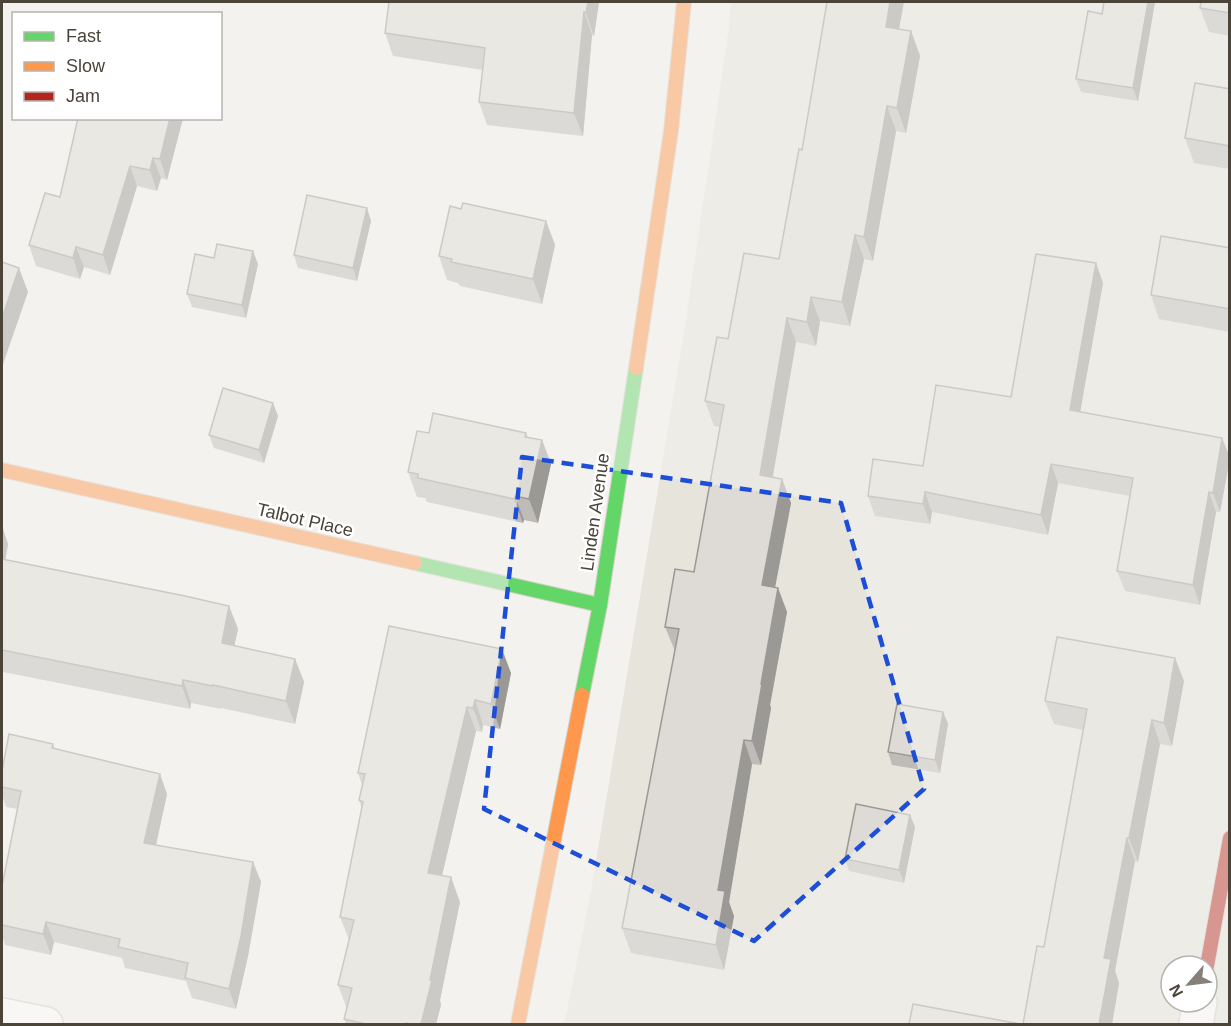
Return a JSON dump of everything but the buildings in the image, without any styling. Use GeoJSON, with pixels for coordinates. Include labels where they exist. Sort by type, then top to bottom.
{"type":"FeatureCollection","features":[{"type":"Feature","properties":{"kind":"street","name":"Linden Avenue"},"geometry":{"type":"LineString","coordinates":[[518,1024],[600,605],[671,131],[684,2]]}},
{"type":"Feature","properties":{"kind":"street","name":"Talbot Place"},"geometry":{"type":"LineString","coordinates":[[2,470],[600,605]]}},
{"type":"Feature","properties":{"kind":"street"},"geometry":{"type":"LineString","coordinates":[[1209,954],[1230,838]]}},
{"type":"Feature","properties":{"kind":"street"},"geometry":{"type":"LineString","coordinates":[[2,1015],[45,1024]]}},
{"type":"Feature","properties":{"kind":"highlighted area"},"geometry":{"type":"Polygon","coordinates":[[[522,457],[841,503],[924,789],[754,941],[484,809],[522,457]]]}},
{"type":"Feature","properties":{"kind":"shaded area"},"geometry":{"type":"Polygon","coordinates":[[[731,2],[1229,2],[1229,1024],[564,1024],[591,891],[684,333],[731,2]]]}},
{"type":"Feature","properties":{"kind":"traffic: fast"},"geometry":{"type":"LineString","coordinates":[[582,695],[600,605],[636,368]]}},
{"type":"Feature","properties":{"kind":"traffic: fast"},"geometry":{"type":"LineString","coordinates":[[415,563],[600,605]]}},
{"type":"Feature","properties":{"kind":"traffic: slow"},"geometry":{"type":"LineString","coordinates":[[636,368],[671,131],[684,2]]}},
{"type":"Feature","properties":{"kind":"traffic: slow"},"geometry":{"type":"LineString","coordinates":[[2,470],[415,563]]}},
{"type":"Feature","properties":{"kind":"traffic: slow"},"geometry":{"type":"LineString","coordinates":[[518,1024],[582,695]]}},
{"type":"Feature","properties":{"kind":"traffic: jam"},"geometry":{"type":"LineString","coordinates":[[1209,954],[1230,838]]}}]}
